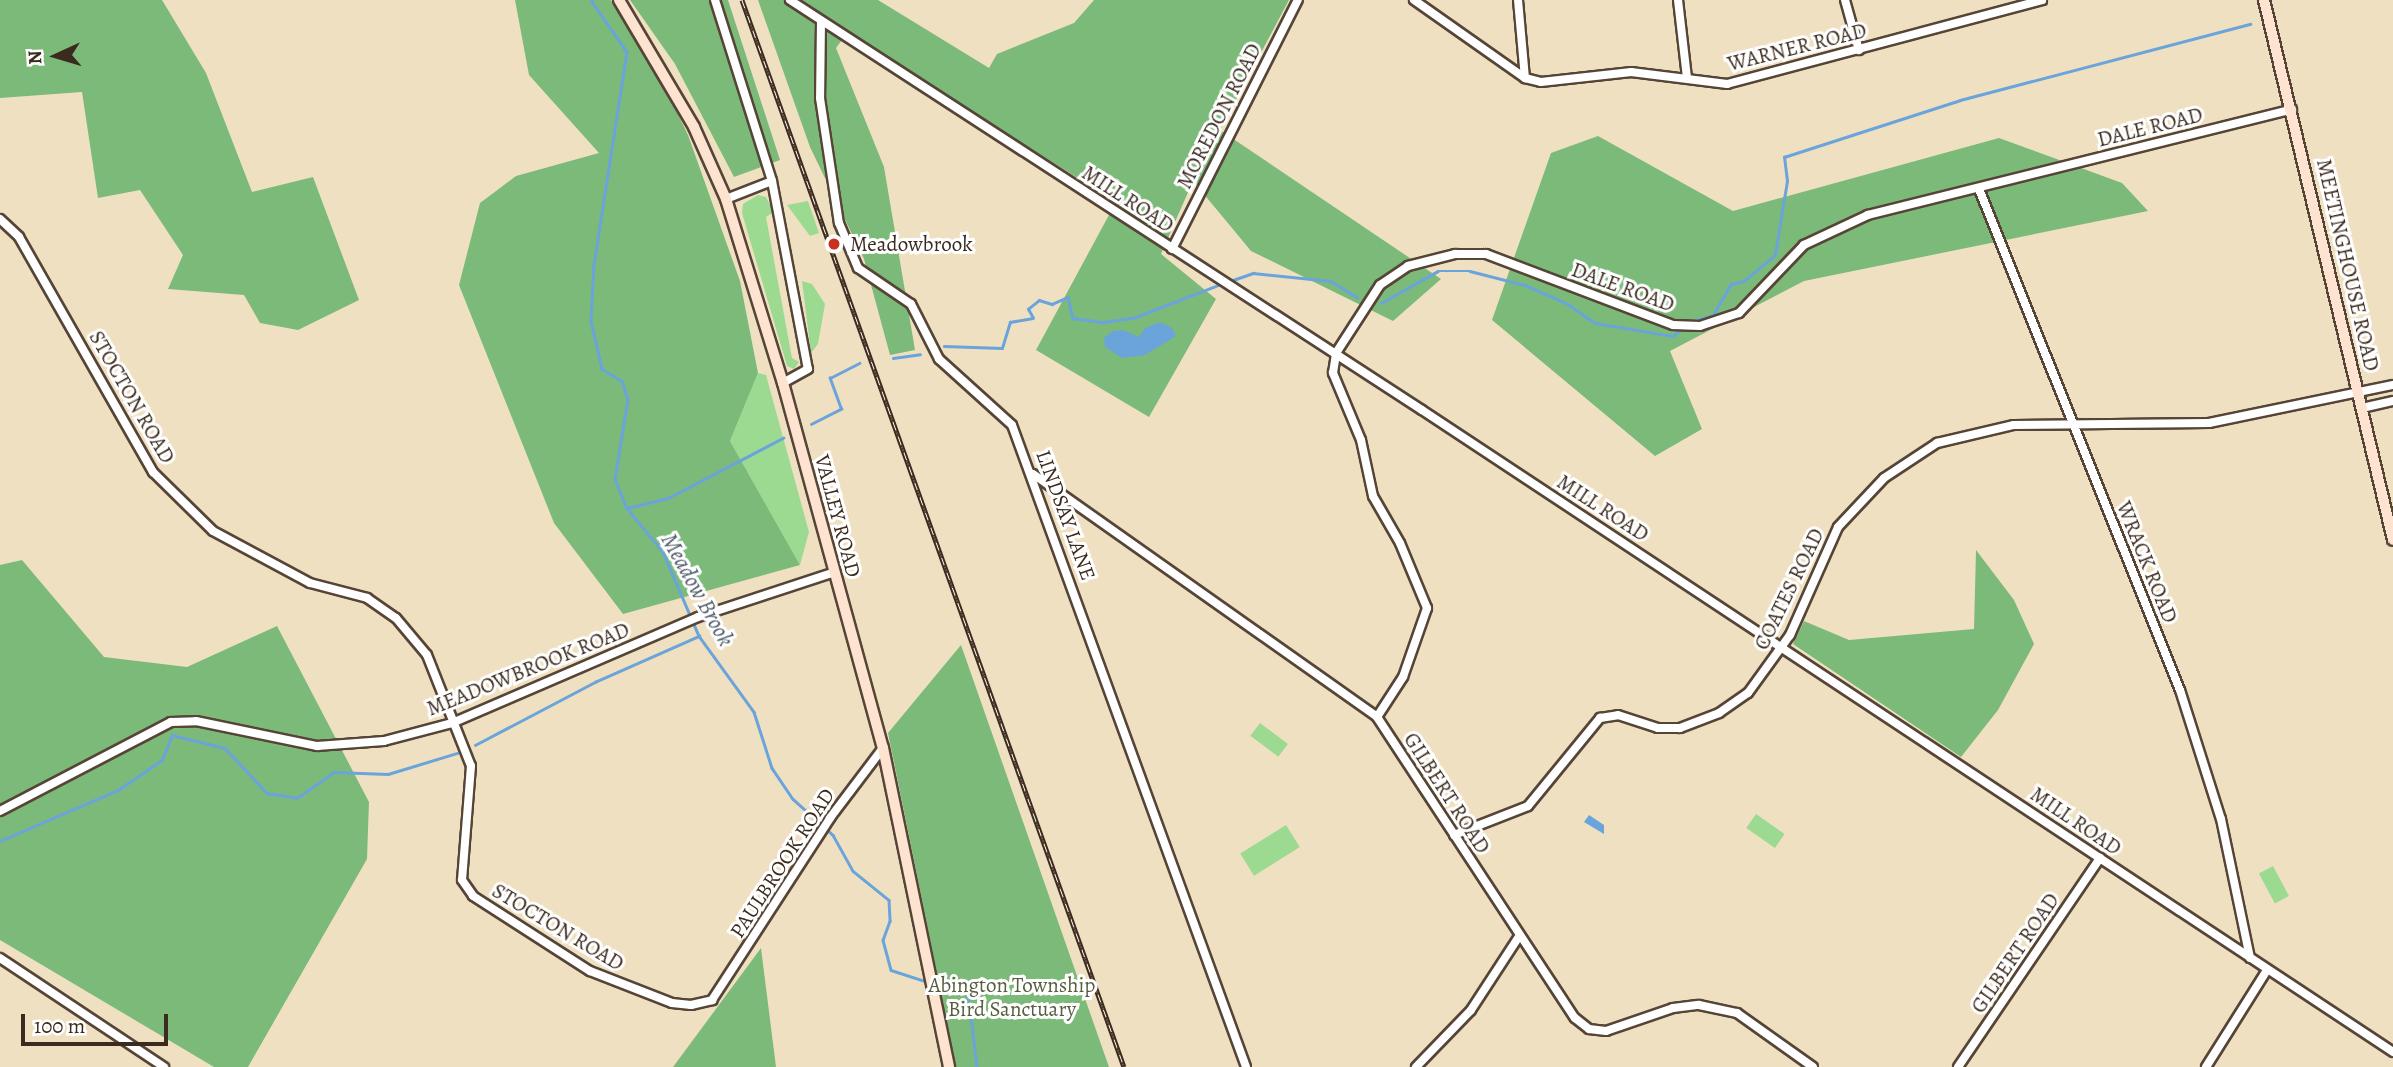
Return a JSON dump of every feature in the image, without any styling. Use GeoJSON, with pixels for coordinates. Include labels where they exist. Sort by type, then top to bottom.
{"type":"FeatureCollection","features":[{"type":"Feature","properties":{"kind":"main road","name":"VALLEY ROAD"},"geometry":{"type":"LineString","coordinates":[[619,0],[694,127],[726,199],[783,383],[832,573],[883,748],[948,1067]]}},
{"type":"Feature","properties":{"kind":"main road","name":"MEETINGHOUSE ROAD"},"geometry":{"type":"LineString","coordinates":[[2264,0],[2393,540]]}},
{"type":"Feature","properties":{"kind":"street"},"geometry":{"type":"LineString","coordinates":[[715,0],[772,181],[808,369],[783,383]]}},
{"type":"Feature","properties":{"kind":"street","name":"MILL ROAD"},"geometry":{"type":"LineString","coordinates":[[790,0],[1247,298],[1336,353],[2393,1052]]}},
{"type":"Feature","properties":{"kind":"street","name":"MOREDON ROAD"},"geometry":{"type":"LineString","coordinates":[[1172,249],[1298,0]]}},
{"type":"Feature","properties":{"kind":"street"},"geometry":{"type":"LineString","coordinates":[[1414,0],[1525,78]]}},
{"type":"Feature","properties":{"kind":"street"},"geometry":{"type":"LineString","coordinates":[[1518,0],[1525,78]]}},
{"type":"Feature","properties":{"kind":"street"},"geometry":{"type":"LineString","coordinates":[[1678,0],[1687,78]]}},
{"type":"Feature","properties":{"kind":"street"},"geometry":{"type":"LineString","coordinates":[[1845,0],[1859,50]]}},
{"type":"Feature","properties":{"kind":"street","name":"WARNER ROAD"},"geometry":{"type":"LineString","coordinates":[[1525,78],[1541,82],[1631,72],[1687,78],[1697,83],[1727,84],[2042,0]]}},
{"type":"Feature","properties":{"kind":"street","name":"LINDSAY LANE"},"geometry":{"type":"LineString","coordinates":[[821,21],[820,98],[830,182],[839,223],[858,268],[911,304],[939,359],[1012,425],[1033,474],[1246,1067]]}},
{"type":"Feature","properties":{"kind":"street","name":"DALE ROAD"},"geometry":{"type":"LineString","coordinates":[[1336,353],[1380,285],[1408,265],[1455,254],[1486,254],[1673,325],[1700,326],[1739,313],[1804,245],[1868,215],[1979,190],[2292,109]]}},
{"type":"Feature","properties":{"kind":"street"},"geometry":{"type":"LineString","coordinates":[[726,199],[772,181]]}},
{"type":"Feature","properties":{"kind":"street","name":"WRACK ROAD"},"geometry":{"type":"LineString","coordinates":[[1979,190],[2180,690],[2221,819],[2250,958]]}},
{"type":"Feature","properties":{"kind":"street","name":"STOCTON ROAD"},"geometry":{"type":"LineString","coordinates":[[0,219],[19,237],[153,472],[213,531],[310,583],[367,598],[396,618],[427,655],[443,686],[452,723],[471,766],[460,861],[462,880],[474,896],[590,971],[641,995],[691,1005],[712,1000]]}},
{"type":"Feature","properties":{"kind":"street"},"geometry":{"type":"LineString","coordinates":[[1336,353],[1333,373],[1361,440],[1373,496],[1400,543],[1427,608],[1402,677],[1377,717]]}},
{"type":"Feature","properties":{"kind":"street","name":"COATES ROAD"},"geometry":{"type":"LineString","coordinates":[[1454,835],[1528,806],[1600,718],[1618,715],[1667,729],[1699,722],[1748,693],[1783,648],[1831,539],[1848,514],[1894,470],[1937,443],[1964,434],[2014,425],[2209,423],[2358,394],[2393,384]]}},
{"type":"Feature","properties":{"kind":"street"},"geometry":{"type":"LineString","coordinates":[[2362,408],[2393,401]]}},
{"type":"Feature","properties":{"kind":"street","name":"GILBERT ROAD"},"geometry":{"type":"LineString","coordinates":[[1033,474],[1377,717],[1518,938],[1574,1018],[1589,1029],[1621,1028],[1673,1008],[1699,1005],[1737,1013],[1813,1067]]}},
{"type":"Feature","properties":{"kind":"street","name":"MEADOWBROOK ROAD"},"geometry":{"type":"LineString","coordinates":[[0,811],[171,722],[196,721],[317,746],[384,741],[452,723],[698,617],[832,573]]}},
{"type":"Feature","properties":{"kind":"street","name":"PAULBROOK ROAD"},"geometry":{"type":"LineString","coordinates":[[712,1000],[830,818],[883,748]]}},
{"type":"Feature","properties":{"kind":"street","name":"GILBERT ROAD"},"geometry":{"type":"LineString","coordinates":[[1958,1067],[2100,858]]}},
{"type":"Feature","properties":{"kind":"street"},"geometry":{"type":"LineString","coordinates":[[1416,1067],[1471,1010],[1518,938]]}},
{"type":"Feature","properties":{"kind":"street"},"geometry":{"type":"LineString","coordinates":[[0,958],[164,1067]]}},
{"type":"Feature","properties":{"kind":"street"},"geometry":{"type":"LineString","coordinates":[[2206,1067],[2267,970]]}},
{"type":"Feature","properties":{"kind":"green space"},"geometry":{"type":"Polygon","coordinates":[[[0,0],[162,0],[206,73],[252,192],[313,177],[359,300],[298,330],[260,323],[244,295],[168,289],[183,255],[140,190],[98,198],[82,92],[0,98],[0,0]]]}},
{"type":"Feature","properties":{"kind":"green space"},"geometry":{"type":"Polygon","coordinates":[[[515,0],[611,0],[658,73],[688,135],[740,281],[758,373],[730,441],[800,565],[623,614],[554,523],[459,285],[480,203],[516,176],[599,153],[529,75],[515,0]]]}},
{"type":"Feature","properties":{"kind":"green space"},"geometry":{"type":"Polygon","coordinates":[[[630,0],[728,0],[780,160],[734,177],[675,64],[630,0]]]}},
{"type":"Feature","properties":{"kind":"green space"},"geometry":{"type":"Polygon","coordinates":[[[758,0],[878,0],[989,68],[997,54],[1074,23],[1094,0],[1289,0],[1220,130],[1441,279],[1393,321],[1251,251],[1193,181],[1161,254],[1216,299],[1149,417],[1036,350],[1116,202],[847,33],[836,48],[884,167],[915,350],[890,355],[864,259],[810,147],[758,0]]]}},
{"type":"Feature","properties":{"kind":"green space"},"geometry":{"type":"Polygon","coordinates":[[[1598,136],[1733,211],[1999,138],[2122,183],[2148,211],[1804,281],[1670,351],[1702,429],[1655,456],[1492,320],[1551,153],[1598,136]]]}},
{"type":"Feature","properties":{"kind":"green space"},"geometry":{"type":"Polygon","coordinates":[[[758,195],[766,197],[774,212],[766,217],[792,358],[799,362],[794,369],[787,366],[742,213],[743,204],[758,195]]]}},
{"type":"Feature","properties":{"kind":"green space"},"geometry":{"type":"Polygon","coordinates":[[[808,201],[819,233],[810,236],[787,205],[808,201]]]}},
{"type":"Feature","properties":{"kind":"green space"},"geometry":{"type":"Polygon","coordinates":[[[802,281],[812,284],[825,304],[818,344],[811,353],[802,281]]]}},
{"type":"Feature","properties":{"kind":"green space"},"geometry":{"type":"Polygon","coordinates":[[[758,373],[766,375],[809,532],[800,565],[730,441],[758,373]]]}},
{"type":"Feature","properties":{"kind":"green space"},"geometry":{"type":"Polygon","coordinates":[[[1976,550],[2014,600],[2034,644],[1998,710],[1961,757],[1793,644],[1804,621],[1849,640],[1974,629],[1976,550]]]}},
{"type":"Feature","properties":{"kind":"green space"},"geometry":{"type":"Polygon","coordinates":[[[22,560],[104,657],[187,667],[277,626],[369,802],[367,859],[248,1067],[214,1067],[0,940],[0,565],[22,560]]]}},
{"type":"Feature","properties":{"kind":"green space","name":"Abington Township Bird Sanctuary"},"geometry":{"type":"Polygon","coordinates":[[[961,645],[1109,1067],[956,1067],[888,733],[961,645]]]}},
{"type":"Feature","properties":{"kind":"green space"},"geometry":{"type":"Polygon","coordinates":[[[1260,723],[1288,744],[1278,757],[1250,736],[1260,723]]]}},
{"type":"Feature","properties":{"kind":"green space"},"geometry":{"type":"Polygon","coordinates":[[[1756,814],[1785,834],[1775,848],[1746,828],[1756,814]]]}},
{"type":"Feature","properties":{"kind":"green space"},"geometry":{"type":"Polygon","coordinates":[[[1286,825],[1300,847],[1254,876],[1240,854],[1286,825]]]}},
{"type":"Feature","properties":{"kind":"green space"},"geometry":{"type":"Polygon","coordinates":[[[2273,866],[2289,896],[2275,904],[2259,874],[2273,866]]]}},
{"type":"Feature","properties":{"kind":"green space"},"geometry":{"type":"Polygon","coordinates":[[[761,948],[776,1067],[673,1067],[761,948]]]}},
{"type":"Feature","properties":{"kind":"water"},"geometry":{"type":"Polygon","coordinates":[[[1160,322],[1172,328],[1176,336],[1145,355],[1122,358],[1105,347],[1104,338],[1113,331],[1123,330],[1139,337],[1145,328],[1160,322]]]}},
{"type":"Feature","properties":{"kind":"water"},"geometry":{"type":"Polygon","coordinates":[[[1589,815],[1604,825],[1604,834],[1584,822],[1589,815]]]}},
{"type":"Feature","properties":{"kind":"waterway","name":"Meadow Brook"},"geometry":{"type":"LineString","coordinates":[[591,0],[627,52],[594,265],[591,321],[602,369],[622,381],[628,399],[615,479],[627,508],[663,552],[699,636],[754,712],[772,768],[793,799],[833,835],[853,871],[889,900],[890,921],[883,940],[891,970],[927,982]]}},
{"type":"Feature","properties":{"kind":"waterway"},"geometry":{"type":"LineString","coordinates":[[1689,322],[1713,315],[1731,284],[1744,281],[1775,255],[1787,181],[1784,157],[1960,100],[2250,24]]}},
{"type":"Feature","properties":{"kind":"waterway"},"geometry":{"type":"LineString","coordinates":[[1381,303],[1438,271],[1470,271],[1525,285],[1568,304],[1595,323],[1673,336],[1681,329]]}},
{"type":"Feature","properties":{"kind":"waterway"},"geometry":{"type":"LineString","coordinates":[[1227,282],[1253,273],[1331,281],[1357,297]]}},
{"type":"Feature","properties":{"kind":"waterway"},"geometry":{"type":"LineString","coordinates":[[944,346],[1002,348],[1010,322],[1033,318],[1028,309],[1039,300],[1052,304],[1068,297],[1073,318],[1103,322],[1133,318],[1221,284]]}},
{"type":"Feature","properties":{"kind":"waterway"},"geometry":{"type":"LineString","coordinates":[[893,358],[920,354]]}},
{"type":"Feature","properties":{"kind":"waterway"},"geometry":{"type":"LineString","coordinates":[[811,424],[841,409],[830,378],[859,363]]}},
{"type":"Feature","properties":{"kind":"waterway"},"geometry":{"type":"LineString","coordinates":[[627,508],[668,498],[783,438]]}},
{"type":"Feature","properties":{"kind":"waterway"},"geometry":{"type":"LineString","coordinates":[[475,745],[595,682],[699,636]]}},
{"type":"Feature","properties":{"kind":"waterway"},"geometry":{"type":"LineString","coordinates":[[0,841],[118,790],[162,760],[172,735],[225,748],[267,793],[297,798],[334,772],[388,774],[457,753]]}},
{"type":"Feature","properties":{"kind":"waterway","name":"Meadow Brook"},"geometry":{"type":"LineString","coordinates":[[933,982],[954,982],[968,992],[977,1067]]}},
{"type":"Feature","properties":{"kind":"railway"},"geometry":{"type":"LineString","coordinates":[[742,0],[1124,1067]]}},
{"type":"Feature","properties":{"kind":"place","name":"Meadowbrook"},"geometry":{"type":"Point","coordinates":[834,244]}}]}
